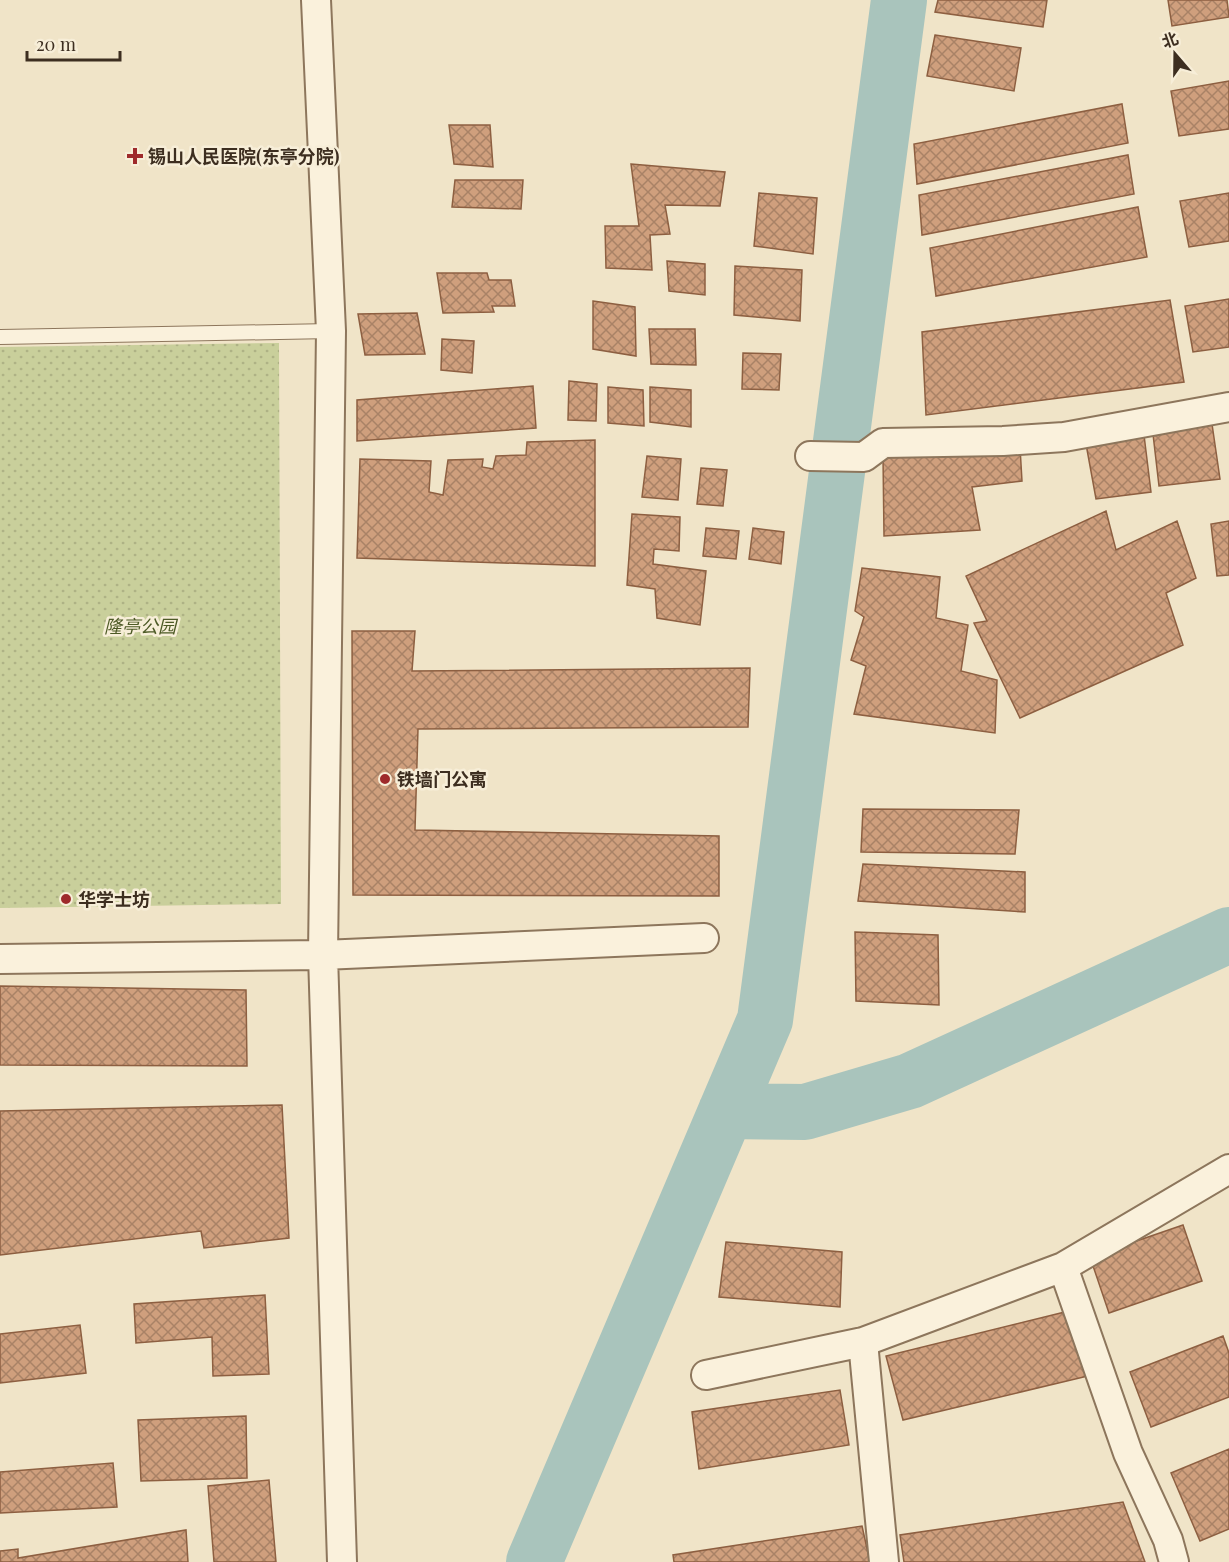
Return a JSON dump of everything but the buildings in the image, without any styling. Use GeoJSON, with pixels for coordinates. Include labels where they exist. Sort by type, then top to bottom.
{"type":"FeatureCollection","features":[{"type":"Feature","properties":{"kind":"street"},"geometry":{"type":"LineString","coordinates":[[316,0],[331,331],[323,955],[342,1562]]}},
{"type":"Feature","properties":{"kind":"street"},"geometry":{"type":"LineString","coordinates":[[810,456],[864,458],[883,443],[1064,437],[1229,407]]}},
{"type":"Feature","properties":{"kind":"street"},"geometry":{"type":"LineString","coordinates":[[0,959],[323,955],[704,938]]}},
{"type":"Feature","properties":{"kind":"street"},"geometry":{"type":"LineString","coordinates":[[706,1375],[863,1342],[1063,1267],[1229,1168]]}},
{"type":"Feature","properties":{"kind":"street"},"geometry":{"type":"LineString","coordinates":[[1063,1267],[1128,1453],[1168,1540],[1174,1562]]}},
{"type":"Feature","properties":{"kind":"street"},"geometry":{"type":"LineString","coordinates":[[863,1342],[884,1562]]}},
{"type":"Feature","properties":{"kind":"lane"},"geometry":{"type":"LineString","coordinates":[[0,337],[331,331]]}},
{"type":"Feature","properties":{"kind":"green space","name":"隆亭公园"},"geometry":{"type":"Polygon","coordinates":[[[279,343],[281,904],[0,908],[0,347],[279,343]]]}},
{"type":"Feature","properties":{"kind":"waterway"},"geometry":{"type":"LineString","coordinates":[[534,1562],[765,1020],[899,0]]}},
{"type":"Feature","properties":{"kind":"waterway"},"geometry":{"type":"LineString","coordinates":[[726,1111],[805,1112],[910,1081],[1229,935]]}},
{"type":"Feature","properties":{"kind":"place","name":"锡山人民医院(东亭分院)"},"geometry":{"type":"Point","coordinates":[135,156]}},
{"type":"Feature","properties":{"kind":"place","name":"铁墙门公寓"},"geometry":{"type":"Point","coordinates":[385,779]}},
{"type":"Feature","properties":{"kind":"place","name":"华学士坊"},"geometry":{"type":"Point","coordinates":[66,899]}}]}
